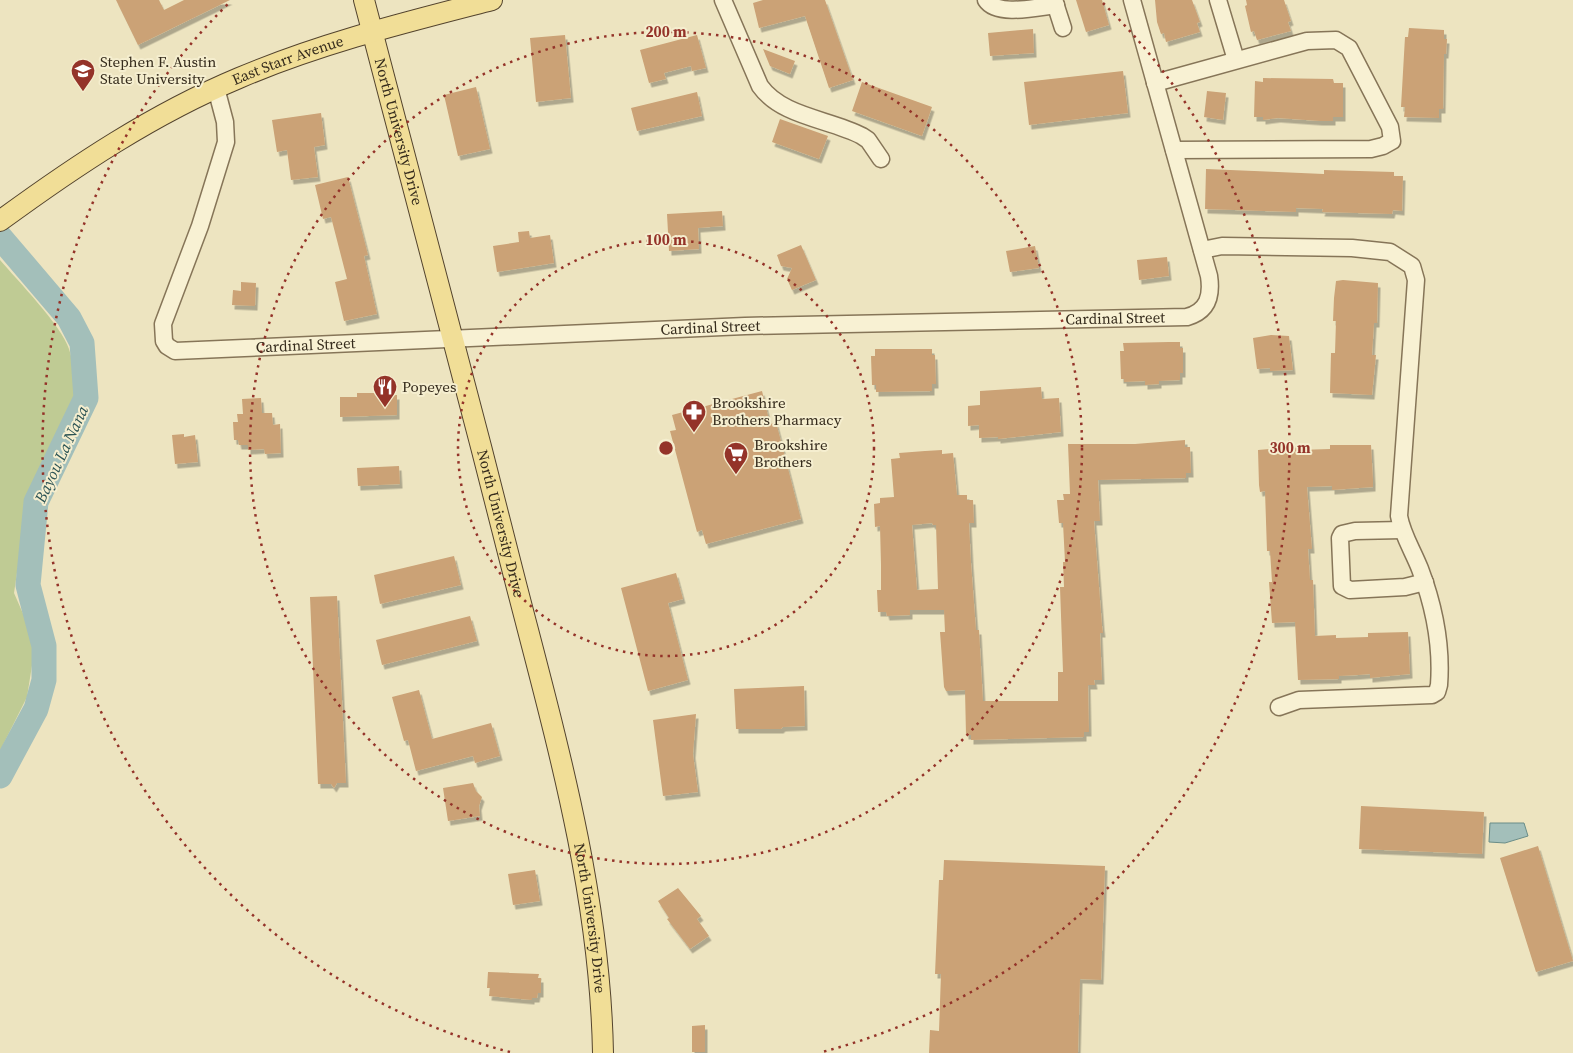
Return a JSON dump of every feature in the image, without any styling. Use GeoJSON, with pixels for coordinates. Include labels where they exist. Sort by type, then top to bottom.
{"type":"FeatureCollection","features":[{"type":"Feature","properties":{"kind":"main road","name":"North University Drive"},"geometry":{"type":"LineString","coordinates":[[364,0],[454,340],[576,825],[592,910],[600,994],[602,1053]]}},
{"type":"Feature","properties":{"kind":"main road","name":"East Starr Avenue"},"geometry":{"type":"LineString","coordinates":[[0,222],[38,193],[145,124],[216,88],[284,60],[372,31],[492,0]]}},
{"type":"Feature","properties":{"kind":"street"},"geometry":{"type":"LineString","coordinates":[[723,0],[760,86],[766,95],[781,105],[862,136],[868,140],[881,159]]}},
{"type":"Feature","properties":{"kind":"street"},"geometry":{"type":"LineString","coordinates":[[986,0],[996,8],[1005,10],[1055,2],[1063,28]]}},
{"type":"Feature","properties":{"kind":"street","name":"Cardinal Street"},"geometry":{"type":"LineString","coordinates":[[216,88],[226,122],[226,142],[200,226],[163,324],[162,335],[166,346],[170,350],[454,340],[753,326],[1187,316],[1201,311],[1210,293],[1202,250],[1132,0]]}},
{"type":"Feature","properties":{"kind":"street"},"geometry":{"type":"LineString","coordinates":[[1218,0],[1236,60]]}},
{"type":"Feature","properties":{"kind":"street"},"geometry":{"type":"LineString","coordinates":[[1155,84],[1312,40],[1328,39],[1343,43],[1349,48],[1390,127],[1392,141],[1376,148],[1362,149],[1174,150]]}},
{"type":"Feature","properties":{"kind":"street"},"geometry":{"type":"LineString","coordinates":[[1202,250],[1222,246],[1373,249],[1399,256],[1412,266],[1416,280],[1398,504],[1402,530],[1434,608],[1440,679],[1437,692],[1432,695],[1299,700],[1279,707]]}},
{"type":"Feature","properties":{"kind":"street"},"geometry":{"type":"LineString","coordinates":[[1402,530],[1355,531],[1342,534],[1340,538],[1341,583],[1345,589],[1350,590],[1405,587],[1424,582]]}},
{"type":"Feature","properties":{"kind":"green space"},"geometry":{"type":"Polygon","coordinates":[[[0,260],[49,316],[65,339],[73,363],[75,406],[28,499],[14,593],[31,632],[33,659],[27,697],[0,751],[0,260]]]}},
{"type":"Feature","properties":{"kind":"water"},"geometry":{"type":"Polygon","coordinates":[[[1490,823],[1524,823],[1528,836],[1505,843],[1489,842],[1490,823]]]}},
{"type":"Feature","properties":{"kind":"building"},"geometry":{"type":"Polygon","coordinates":[[[116,0],[159,0],[164,10],[184,0],[230,0],[138,45],[116,0]]]}},
{"type":"Feature","properties":{"kind":"building"},"geometry":{"type":"Polygon","coordinates":[[[763,0],[825,0],[853,80],[829,88],[805,16],[759,28],[753,3],[763,0]]]}},
{"type":"Feature","properties":{"kind":"building"},"geometry":{"type":"Polygon","coordinates":[[[1076,0],[1102,0],[1109,25],[1086,32],[1076,0]]]}},
{"type":"Feature","properties":{"kind":"building"},"geometry":{"type":"Polygon","coordinates":[[[1155,0],[1192,0],[1200,22],[1197,23],[1200,32],[1166,42],[1164,33],[1161,34],[1157,22],[1155,0]]]}},
{"type":"Feature","properties":{"kind":"building"},"geometry":{"type":"Polygon","coordinates":[[[1246,0],[1284,0],[1291,21],[1288,22],[1291,31],[1257,40],[1254,31],[1251,32],[1245,6],[1247,5],[1246,0]]]}},
{"type":"Feature","properties":{"kind":"building"},"geometry":{"type":"Polygon","coordinates":[[[1409,28],[1444,30],[1444,39],[1447,39],[1446,54],[1444,54],[1443,109],[1439,109],[1439,118],[1404,117],[1405,107],[1401,107],[1405,37],[1408,37],[1409,28]]]}},
{"type":"Feature","properties":{"kind":"building"},"geometry":{"type":"Polygon","coordinates":[[[1033,29],[1034,53],[990,56],[988,33],[1033,29]]]}},
{"type":"Feature","properties":{"kind":"building"},"geometry":{"type":"Polygon","coordinates":[[[565,35],[571,98],[536,102],[530,38],[565,35]]]}},
{"type":"Feature","properties":{"kind":"building"},"geometry":{"type":"Polygon","coordinates":[[[697,35],[706,68],[692,71],[691,66],[664,73],[666,79],[649,83],[640,50],[697,35]]]}},
{"type":"Feature","properties":{"kind":"building"},"geometry":{"type":"Polygon","coordinates":[[[763,49],[795,61],[790,74],[770,66],[763,49]]]}},
{"type":"Feature","properties":{"kind":"building"},"geometry":{"type":"Polygon","coordinates":[[[1123,71],[1128,113],[1029,125],[1024,82],[1123,71]]]}},
{"type":"Feature","properties":{"kind":"building"},"geometry":{"type":"Polygon","coordinates":[[[1263,78],[1333,79],[1334,83],[1343,83],[1343,117],[1333,117],[1333,121],[1320,121],[1278,118],[1263,120],[1263,117],[1254,117],[1255,81],[1263,82],[1263,78]]]}},
{"type":"Feature","properties":{"kind":"building"},"geometry":{"type":"Polygon","coordinates":[[[862,82],[932,107],[922,136],[852,111],[862,82]]]}},
{"type":"Feature","properties":{"kind":"building"},"geometry":{"type":"Polygon","coordinates":[[[476,87],[490,149],[458,156],[444,95],[476,87]]]}},
{"type":"Feature","properties":{"kind":"building"},"geometry":{"type":"Polygon","coordinates":[[[1207,91],[1226,93],[1223,120],[1204,117],[1207,91]]]}},
{"type":"Feature","properties":{"kind":"building"},"geometry":{"type":"Polygon","coordinates":[[[697,92],[702,116],[637,131],[631,108],[697,92]]]}},
{"type":"Feature","properties":{"kind":"building"},"geometry":{"type":"Polygon","coordinates":[[[321,113],[325,145],[314,147],[318,177],[291,180],[287,150],[277,152],[272,120],[321,113]]]}},
{"type":"Feature","properties":{"kind":"building"},"geometry":{"type":"Polygon","coordinates":[[[780,119],[828,136],[819,159],[772,142],[780,119]]]}},
{"type":"Feature","properties":{"kind":"building"},"geometry":{"type":"Polygon","coordinates":[[[1206,169],[1324,174],[1324,170],[1394,172],[1394,176],[1403,176],[1402,211],[1393,210],[1392,214],[1322,212],[1323,209],[1296,208],[1296,212],[1205,209],[1206,169]]]}},
{"type":"Feature","properties":{"kind":"building"},"geometry":{"type":"Polygon","coordinates":[[[348,177],[368,255],[364,256],[377,314],[344,321],[335,282],[347,279],[331,217],[323,219],[315,185],[348,177]]]}},
{"type":"Feature","properties":{"kind":"building"},"geometry":{"type":"Polygon","coordinates":[[[722,211],[723,226],[698,228],[699,249],[669,251],[667,214],[722,211]]]}},
{"type":"Feature","properties":{"kind":"building"},"geometry":{"type":"Polygon","coordinates":[[[529,231],[530,238],[550,235],[554,263],[497,272],[493,246],[519,242],[518,232],[529,231]]]}},
{"type":"Feature","properties":{"kind":"building"},"geometry":{"type":"Polygon","coordinates":[[[801,245],[816,280],[792,290],[787,279],[792,268],[781,266],[777,255],[801,245]]]}},
{"type":"Feature","properties":{"kind":"building"},"geometry":{"type":"Polygon","coordinates":[[[1035,246],[1039,268],[1010,272],[1006,251],[1035,246]]]}},
{"type":"Feature","properties":{"kind":"building"},"geometry":{"type":"Polygon","coordinates":[[[1167,257],[1169,276],[1139,280],[1137,260],[1167,257]]]}},
{"type":"Feature","properties":{"kind":"building"},"geometry":{"type":"Polygon","coordinates":[[[1336,281],[1378,283],[1377,323],[1374,323],[1372,355],[1376,355],[1372,395],[1330,393],[1331,353],[1335,353],[1336,321],[1333,321],[1334,298],[1336,281]]]}},
{"type":"Feature","properties":{"kind":"building"},"geometry":{"type":"Polygon","coordinates":[[[241,282],[256,283],[255,306],[232,305],[233,290],[241,291],[241,282]]]}},
{"type":"Feature","properties":{"kind":"building"},"geometry":{"type":"Polygon","coordinates":[[[1271,335],[1289,336],[1293,370],[1270,371],[1270,368],[1257,369],[1253,338],[1271,335]]]}},
{"type":"Feature","properties":{"kind":"building"},"geometry":{"type":"Polygon","coordinates":[[[1180,342],[1180,348],[1183,348],[1183,373],[1180,373],[1180,380],[1159,381],[1159,384],[1145,385],[1145,381],[1124,382],[1124,379],[1121,379],[1120,351],[1124,351],[1123,343],[1180,342]]]}},
{"type":"Feature","properties":{"kind":"building"},"geometry":{"type":"Polygon","coordinates":[[[875,349],[932,349],[932,355],[935,355],[936,384],[932,384],[932,391],[876,392],[876,385],[872,385],[871,356],[875,356],[875,349]]]}},
{"type":"Feature","properties":{"kind":"building"},"geometry":{"type":"Polygon","coordinates":[[[1041,387],[1042,399],[1059,398],[1061,432],[998,439],[998,437],[979,438],[979,425],[968,426],[968,406],[980,405],[980,391],[1041,387]]]}},
{"type":"Feature","properties":{"kind":"building","name":"Brookshire Brothers"},"geometry":{"type":"Polygon","coordinates":[[[762,391],[770,424],[776,422],[801,519],[706,544],[702,530],[697,532],[670,431],[676,430],[672,415],[762,391]]]}},
{"type":"Feature","properties":{"kind":"building"},"geometry":{"type":"Polygon","coordinates":[[[357,393],[379,393],[379,396],[397,395],[397,415],[340,417],[340,397],[357,397],[357,393]]]}},
{"type":"Feature","properties":{"kind":"building"},"geometry":{"type":"Polygon","coordinates":[[[261,398],[262,413],[272,413],[273,425],[280,424],[281,453],[265,454],[264,449],[248,450],[248,445],[239,445],[238,440],[234,440],[233,422],[238,422],[237,414],[243,414],[242,399],[261,398]]]}},
{"type":"Feature","properties":{"kind":"building"},"geometry":{"type":"Polygon","coordinates":[[[184,434],[184,437],[195,435],[198,462],[175,464],[172,435],[184,434]]]}},
{"type":"Feature","properties":{"kind":"building"},"geometry":{"type":"Polygon","coordinates":[[[1185,440],[1185,447],[1190,447],[1191,473],[1186,473],[1186,478],[1098,480],[1100,521],[1094,521],[1103,633],[1100,633],[1102,680],[1094,680],[1095,685],[1088,685],[1089,732],[1084,732],[1084,737],[971,740],[971,735],[966,735],[965,690],[946,691],[944,687],[940,632],[945,632],[944,610],[910,610],[910,615],[887,616],[886,612],[878,612],[877,590],[881,590],[880,526],[875,527],[874,504],[880,503],[880,498],[894,497],[891,459],[900,458],[899,453],[942,450],[942,454],[953,453],[957,495],[967,495],[967,500],[973,500],[974,523],[969,523],[976,630],[979,630],[983,701],[1058,701],[1058,672],[1063,672],[1060,587],[1064,587],[1063,562],[1065,562],[1063,523],[1059,523],[1057,500],[1064,500],[1063,494],[1070,494],[1068,444],[1135,444],[1185,440]],[[932,523],[912,525],[917,590],[938,589],[936,525],[932,523]]]}},
{"type":"Feature","properties":{"kind":"building"},"geometry":{"type":"Polygon","coordinates":[[[1330,445],[1371,445],[1373,487],[1332,490],[1332,486],[1307,487],[1312,549],[1308,549],[1310,580],[1313,580],[1315,636],[1336,635],[1336,638],[1368,637],[1368,633],[1408,632],[1410,674],[1370,678],[1370,674],[1339,676],[1339,679],[1298,680],[1295,622],[1272,623],[1269,582],[1272,582],[1270,551],[1267,551],[1265,491],[1260,492],[1259,485],[1258,450],[1299,446],[1299,450],[1330,449],[1330,445]]]}},
{"type":"Feature","properties":{"kind":"building"},"geometry":{"type":"Polygon","coordinates":[[[399,466],[400,484],[358,486],[357,468],[399,466]]]}},
{"type":"Feature","properties":{"kind":"building"},"geometry":{"type":"Polygon","coordinates":[[[454,556],[461,585],[380,604],[374,575],[454,556]]]}},
{"type":"Feature","properties":{"kind":"building"},"geometry":{"type":"Polygon","coordinates":[[[676,573],[683,599],[668,603],[688,680],[648,691],[621,588],[676,573]]]}},
{"type":"Feature","properties":{"kind":"building"},"geometry":{"type":"Polygon","coordinates":[[[337,596],[346,783],[337,783],[334,788],[331,784],[318,784],[310,597],[337,596]]]}},
{"type":"Feature","properties":{"kind":"building"},"geometry":{"type":"Polygon","coordinates":[[[470,616],[477,641],[382,665],[376,640],[470,616]]]}},
{"type":"Feature","properties":{"kind":"building"},"geometry":{"type":"Polygon","coordinates":[[[804,686],[805,726],[783,727],[781,729],[736,729],[734,689],[804,686]]]}},
{"type":"Feature","properties":{"kind":"building"},"geometry":{"type":"Polygon","coordinates":[[[419,690],[432,739],[491,723],[500,756],[475,763],[473,756],[416,771],[408,740],[404,741],[392,697],[419,690]]]}},
{"type":"Feature","properties":{"kind":"building"},"geometry":{"type":"Polygon","coordinates":[[[696,714],[693,754],[698,792],[663,796],[653,720],[696,714]]]}},
{"type":"Feature","properties":{"kind":"building"},"geometry":{"type":"Polygon","coordinates":[[[473,783],[476,791],[482,797],[479,806],[480,816],[448,821],[443,788],[473,783]]]}},
{"type":"Feature","properties":{"kind":"building"},"geometry":{"type":"Polygon","coordinates":[[[1361,806],[1484,812],[1482,854],[1359,849],[1361,806]]]}},
{"type":"Feature","properties":{"kind":"building"},"geometry":{"type":"Polygon","coordinates":[[[1538,846],[1573,961],[1536,972],[1500,858],[1538,846]]]}},
{"type":"Feature","properties":{"kind":"building"},"geometry":{"type":"Polygon","coordinates":[[[944,860],[1105,866],[1101,980],[1080,979],[1078,1053],[929,1053],[930,1030],[939,1031],[941,974],[935,974],[939,880],[943,880],[944,860]]]}},
{"type":"Feature","properties":{"kind":"building"},"geometry":{"type":"Polygon","coordinates":[[[535,870],[540,901],[513,905],[508,874],[535,870]]]}},
{"type":"Feature","properties":{"kind":"building"},"geometry":{"type":"Polygon","coordinates":[[[678,888],[701,916],[697,919],[709,936],[690,949],[667,919],[669,918],[658,901],[678,888]]]}},
{"type":"Feature","properties":{"kind":"building"},"geometry":{"type":"Polygon","coordinates":[[[488,972],[539,974],[538,978],[541,978],[541,993],[538,993],[537,998],[532,998],[532,1000],[489,996],[490,988],[487,988],[488,972]]]}},
{"type":"Feature","properties":{"kind":"building"},"geometry":{"type":"Polygon","coordinates":[[[705,1025],[705,1052],[692,1052],[692,1026],[705,1025]]]}},
{"type":"Feature","properties":{"kind":"waterway","name":"Bayou La Nana"},"geometry":{"type":"LineString","coordinates":[[0,237],[69,318],[82,343],[86,398],[36,502],[28,585],[44,646],[44,680],[36,709],[0,776]]}},
{"type":"Feature","properties":{"kind":"place","name":"Stephen F. Austin State University"},"geometry":{"type":"Point","coordinates":[83,92]}},
{"type":"Feature","properties":{"kind":"place","name":"Popeyes"},"geometry":{"type":"Point","coordinates":[385,408]}},
{"type":"Feature","properties":{"kind":"place","name":"Brookshire Brothers Pharmacy"},"geometry":{"type":"Point","coordinates":[694,433]}},
{"type":"Feature","properties":{"kind":"place","name":"Brookshire Brothers"},"geometry":{"type":"Point","coordinates":[736,475]}}]}
